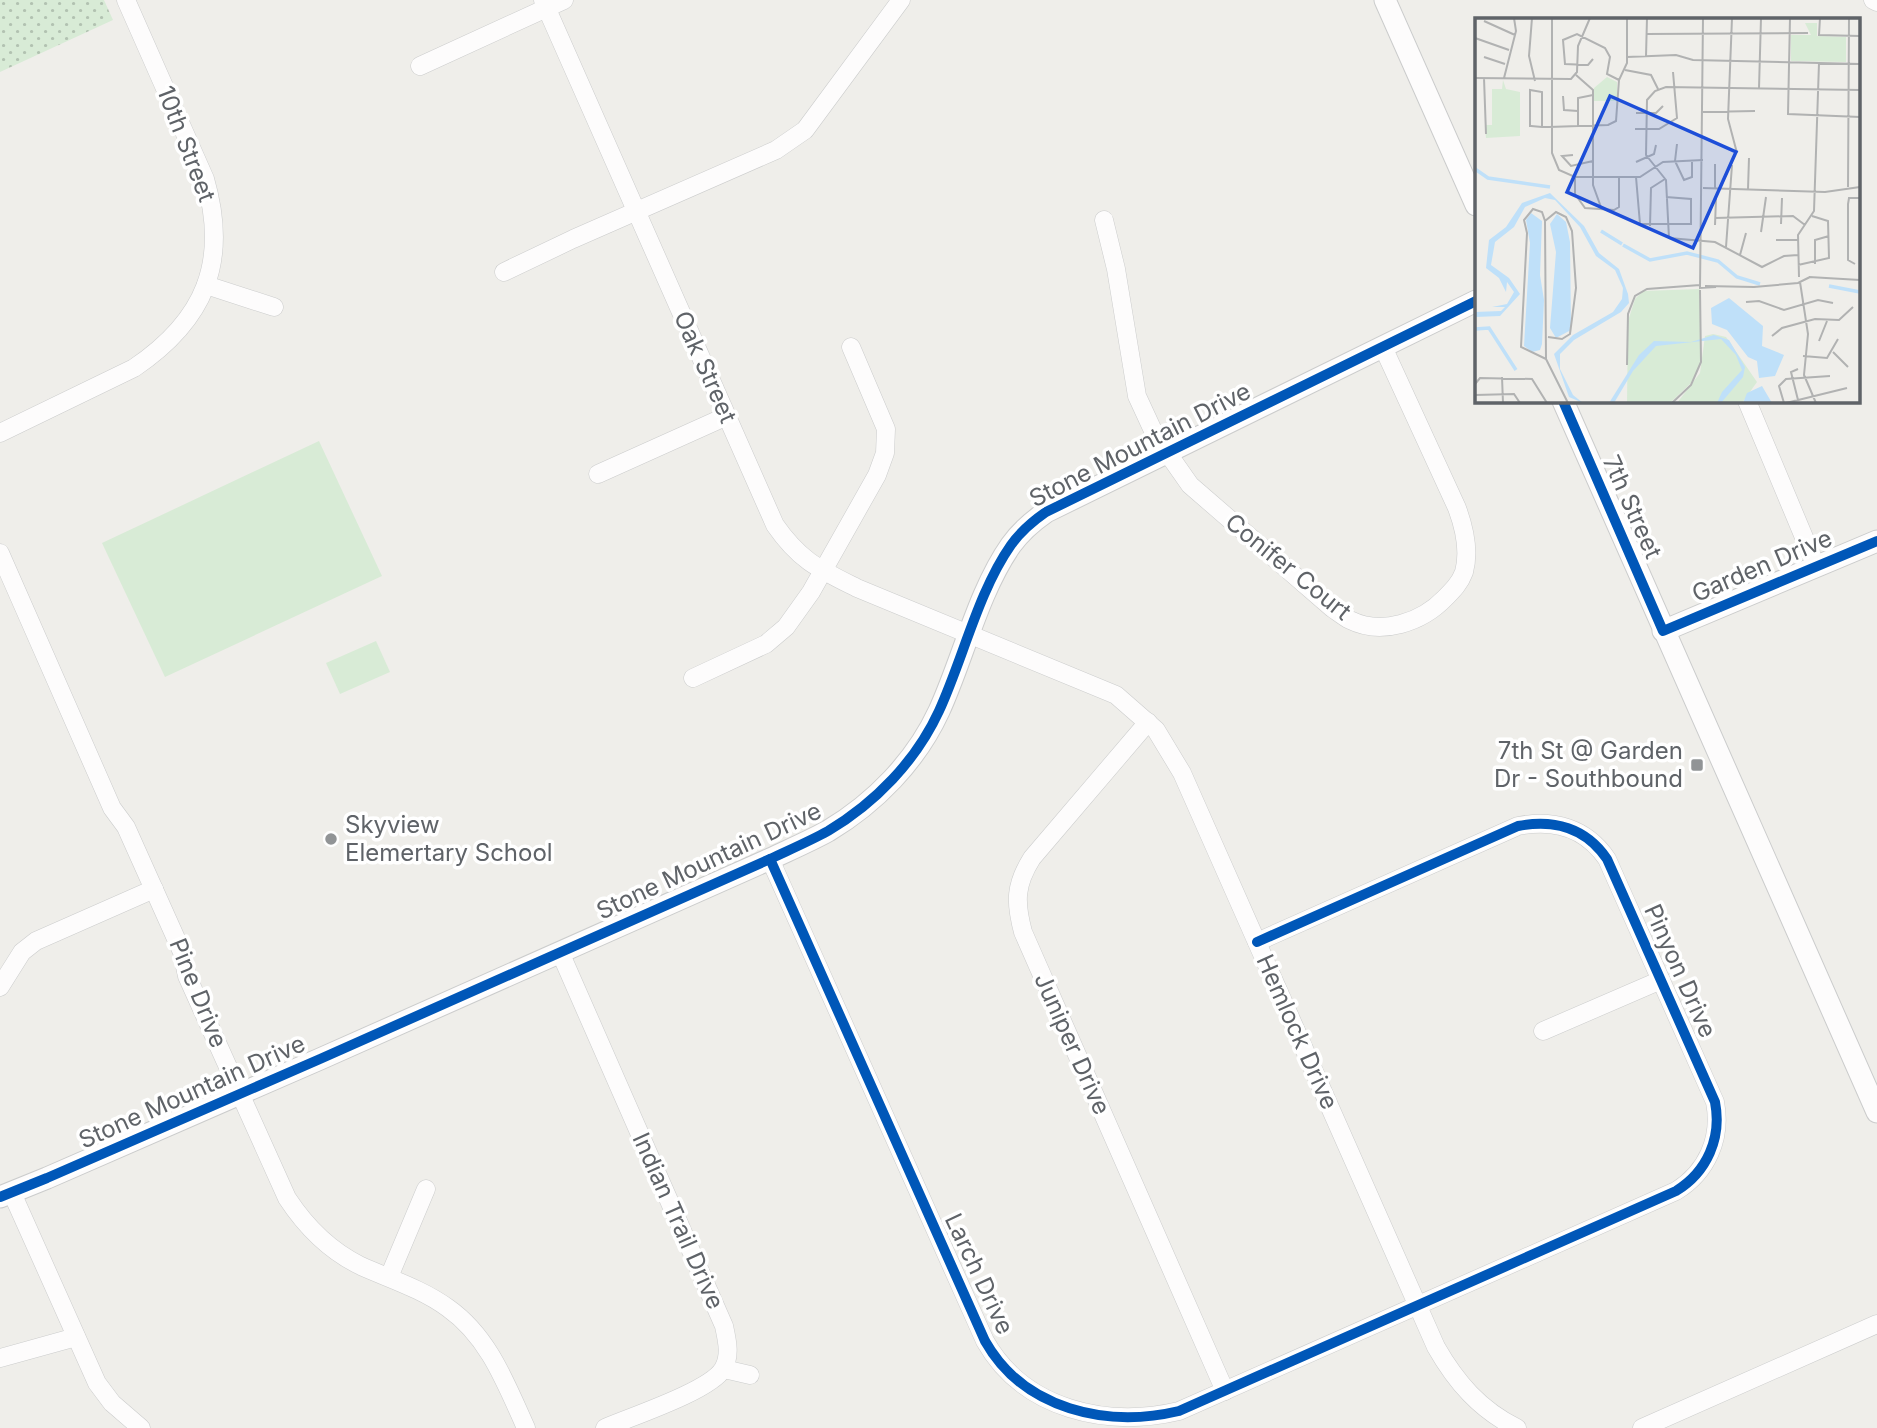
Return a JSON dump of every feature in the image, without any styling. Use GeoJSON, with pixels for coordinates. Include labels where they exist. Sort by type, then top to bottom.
{"type":"FeatureCollection","features":[{"type":"Feature","properties":{"kind":"street","name":"10th Street"},"geometry":{"type":"LineString","coordinates":[[0,433],[134,368],[151,357],[181,327],[206,285],[214,256],[212,201],[205,179],[126,0]]}},
{"type":"Feature","properties":{"kind":"street"},"geometry":{"type":"LineString","coordinates":[[420,66],[545,4],[564,0]]}},
{"type":"Feature","properties":{"kind":"street"},"geometry":{"type":"LineString","coordinates":[[504,272],[776,150],[795,138],[804,130],[901,0]]}},
{"type":"Feature","properties":{"kind":"street"},"geometry":{"type":"LineString","coordinates":[[1385,0],[1475,203]]}},
{"type":"Feature","properties":{"kind":"street","name":"Oak Street"},"geometry":{"type":"LineString","coordinates":[[545,4],[775,525],[803,558],[823,571],[970,635]]}},
{"type":"Feature","properties":{"kind":"street","name":"Conifer Court"},"geometry":{"type":"LineString","coordinates":[[1104,220],[1116,269],[1137,396],[1143,413],[1167,453],[1190,485],[1332,608],[1360,624],[1380,627],[1411,622],[1437,606],[1458,585],[1464,570],[1465,530],[1383,347]]}},
{"type":"Feature","properties":{"kind":"street"},"geometry":{"type":"LineString","coordinates":[[206,285],[274,307]]}},
{"type":"Feature","properties":{"kind":"street","name":"Stone Mountain Drive"},"geometry":{"type":"LineString","coordinates":[[6,1195],[770,859],[839,823],[880,792],[920,744],[938,713],[1000,564],[1012,543],[1030,524],[1046,512],[1475,301]]}},
{"type":"Feature","properties":{"kind":"street"},"geometry":{"type":"LineString","coordinates":[[693,678],[766,644],[786,627],[823,571],[877,475],[885,453],[886,429],[851,347]]}},
{"type":"Feature","properties":{"kind":"street","name":"7th Street"},"geometry":{"type":"LineString","coordinates":[[1563,402],[1877,1112]]}},
{"type":"Feature","properties":{"kind":"street"},"geometry":{"type":"LineString","coordinates":[[1747,402],[1816,566]]}},
{"type":"Feature","properties":{"kind":"street"},"geometry":{"type":"LineString","coordinates":[[598,474],[727,416]]}},
{"type":"Feature","properties":{"kind":"street","name":"Garden Drive"},"geometry":{"type":"LineString","coordinates":[[1663,631],[1877,541]]}},
{"type":"Feature","properties":{"kind":"street","name":"Pine Drive"},"geometry":{"type":"LineString","coordinates":[[0,553],[112,808],[127,828],[182,952],[187,976],[278,1180],[300,1218],[338,1252],[447,1307],[462,1319],[498,1365],[526,1428]]}},
{"type":"Feature","properties":{"kind":"street","name":"Hemlock Drive"},"geometry":{"type":"LineString","coordinates":[[970,635],[1116,695],[1148,722],[1170,749],[1436,1347],[1461,1386],[1481,1406],[1517,1428]]}},
{"type":"Feature","properties":{"kind":"street","name":"Juniper Drive"},"geometry":{"type":"LineString","coordinates":[[1148,722],[1032,858],[1022,874],[1017,908],[1023,932],[1225,1391]]}},
{"type":"Feature","properties":{"kind":"street","name":"Pinyon Drive"},"geometry":{"type":"LineString","coordinates":[[1257,942],[1518,826],[1547,823],[1579,832],[1601,849],[1661,980],[1717,1114],[1715,1144],[1695,1175],[1676,1191],[1417,1304]]}},
{"type":"Feature","properties":{"kind":"street","name":"Larch Drive"},"geometry":{"type":"LineString","coordinates":[[770,859],[985,1341],[1005,1368],[1041,1398],[1066,1411],[1111,1420],[1157,1418],[1225,1391],[1417,1304]]}},
{"type":"Feature","properties":{"kind":"street"},"geometry":{"type":"LineString","coordinates":[[0,987],[22,952],[36,941],[154,889]]}},
{"type":"Feature","properties":{"kind":"street","name":"Indian Trail Drive"},"geometry":{"type":"LineString","coordinates":[[560,952],[724,1326],[729,1346],[723,1369]]}},
{"type":"Feature","properties":{"kind":"street"},"geometry":{"type":"LineString","coordinates":[[1543,1031],[1661,980]]}},
{"type":"Feature","properties":{"kind":"street"},"geometry":{"type":"LineString","coordinates":[[388,1277],[426,1189]]}},
{"type":"Feature","properties":{"kind":"street"},"geometry":{"type":"LineString","coordinates":[[6,1195],[97,1383],[112,1403],[141,1428]]}},
{"type":"Feature","properties":{"kind":"street"},"geometry":{"type":"LineString","coordinates":[[1642,1428],[1877,1324]]}},
{"type":"Feature","properties":{"kind":"street"},"geometry":{"type":"LineString","coordinates":[[0,1358],[76,1337]]}},
{"type":"Feature","properties":{"kind":"street"},"geometry":{"type":"LineString","coordinates":[[605,1428],[692,1392],[714,1380],[723,1369],[750,1375]]}},
{"type":"Feature","properties":{"kind":"green space"},"geometry":{"type":"Polygon","coordinates":[[[0,0],[104,0],[113,20],[0,72],[0,0]]]}},
{"type":"Feature","properties":{"kind":"green space"},"geometry":{"type":"Polygon","coordinates":[[[319,441],[382,576],[165,677],[102,543],[319,441]]]}},
{"type":"Feature","properties":{"kind":"green space"},"geometry":{"type":"Polygon","coordinates":[[[376,641],[390,672],[340,694],[326,663],[376,641]]]}},
{"type":"Feature","properties":{"kind":"cycle path"},"geometry":{"type":"LineString","coordinates":[[0,1197],[320,1059],[828,831],[878,794],[919,747],[948,691],[980,604],[999,563],[1019,535],[1032,523],[1046,512],[1475,301]]}},
{"type":"Feature","properties":{"kind":"cycle path"},"geometry":{"type":"LineString","coordinates":[[1563,402],[1663,631],[1877,541]]}},
{"type":"Feature","properties":{"kind":"cycle path"},"geometry":{"type":"LineString","coordinates":[[770,859],[985,1341],[1002,1365],[1022,1383],[1045,1398],[1070,1408],[1096,1415],[1124,1417],[1179,1411],[1676,1191],[1696,1174],[1710,1153],[1716,1128],[1715,1102],[1607,859],[1599,848],[1579,833],[1556,825],[1518,826],[1257,942]]}},
{"type":"Feature","properties":{"kind":"place","name":"7th St @ Garden Dr - Southbound"},"geometry":{"type":"Point","coordinates":[1697,765]}},
{"type":"Feature","properties":{"kind":"place","name":"Skyview Elemertary School"},"geometry":{"type":"Point","coordinates":[331,839]}}]}
